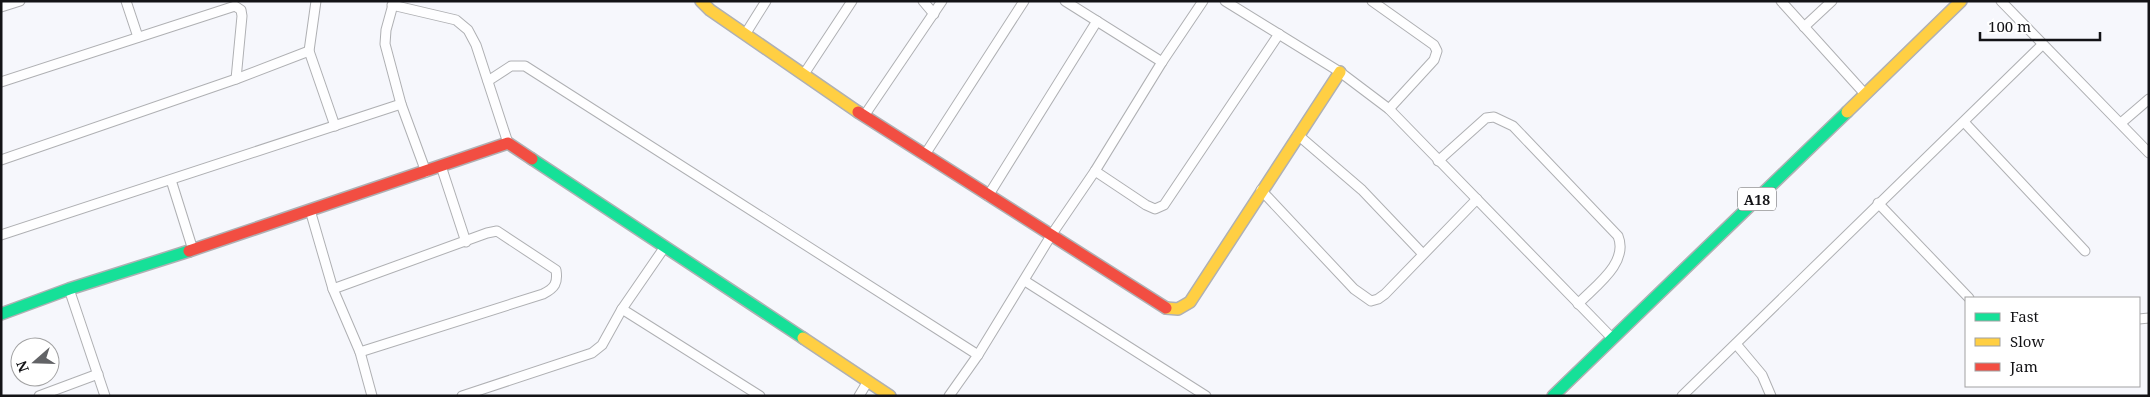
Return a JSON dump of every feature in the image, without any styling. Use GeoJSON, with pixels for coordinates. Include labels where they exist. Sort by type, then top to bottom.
{"type":"FeatureCollection","features":[{"type":"Feature","properties":{"kind":"main road"},"geometry":{"type":"LineString","coordinates":[[701,1],[710,10],[864,116],[926,153],[988,196],[1052,234],[1164,307],[1174,310],[1183,309],[1190,302],[1261,190],[1340,72]]}},
{"type":"Feature","properties":{"kind":"main road","name":"A18"},"geometry":{"type":"LineString","coordinates":[[1553,396],[1961,1]]}},
{"type":"Feature","properties":{"kind":"main road"},"geometry":{"type":"LineString","coordinates":[[1,314],[69,289],[192,250],[508,143],[890,396]]}},
{"type":"Feature","properties":{"kind":"street"},"geometry":{"type":"LineString","coordinates":[[1,7],[20,1]]}},
{"type":"Feature","properties":{"kind":"street"},"geometry":{"type":"LineString","coordinates":[[126,1],[138,37]]}},
{"type":"Feature","properties":{"kind":"street"},"geometry":{"type":"LineString","coordinates":[[316,1],[309,51],[334,126]]}},
{"type":"Feature","properties":{"kind":"street"},"geometry":{"type":"LineString","coordinates":[[746,33],[766,1]]}},
{"type":"Feature","properties":{"kind":"street"},"geometry":{"type":"LineString","coordinates":[[804,74],[852,1]]}},
{"type":"Feature","properties":{"kind":"street"},"geometry":{"type":"LineString","coordinates":[[923,1],[934,14]]}},
{"type":"Feature","properties":{"kind":"street"},"geometry":{"type":"LineString","coordinates":[[864,116],[942,1]]}},
{"type":"Feature","properties":{"kind":"street"},"geometry":{"type":"LineString","coordinates":[[926,153],[1024,1]]}},
{"type":"Feature","properties":{"kind":"street"},"geometry":{"type":"LineString","coordinates":[[1065,1],[1162,62]]}},
{"type":"Feature","properties":{"kind":"street"},"geometry":{"type":"LineString","coordinates":[[949,396],[1025,281],[1052,234],[1095,171],[1162,62],[1203,1]]}},
{"type":"Feature","properties":{"kind":"street"},"geometry":{"type":"LineString","coordinates":[[1225,1],[1340,72],[1389,109],[1612,338]]}},
{"type":"Feature","properties":{"kind":"street"},"geometry":{"type":"LineString","coordinates":[[1372,1],[1434,45],[1437,50],[1434,60],[1389,109]]}},
{"type":"Feature","properties":{"kind":"street"},"geometry":{"type":"LineString","coordinates":[[1781,1],[1865,94]]}},
{"type":"Feature","properties":{"kind":"street"},"geometry":{"type":"LineString","coordinates":[[1804,27],[1832,1]]}},
{"type":"Feature","properties":{"kind":"street"},"geometry":{"type":"LineString","coordinates":[[2001,1],[2149,153]]}},
{"type":"Feature","properties":{"kind":"street"},"geometry":{"type":"LineString","coordinates":[[426,172],[401,104],[385,44],[386,30],[393,3],[456,20],[468,30],[476,44],[508,143]]}},
{"type":"Feature","properties":{"kind":"street"},"geometry":{"type":"LineString","coordinates":[[1,82],[237,6],[241,10],[242,16],[236,79]]}},
{"type":"Feature","properties":{"kind":"street"},"geometry":{"type":"LineString","coordinates":[[988,196],[1097,21]]}},
{"type":"Feature","properties":{"kind":"street"},"geometry":{"type":"LineString","coordinates":[[1095,171],[1146,205],[1155,209],[1164,205],[1279,34]]}},
{"type":"Feature","properties":{"kind":"street"},"geometry":{"type":"LineString","coordinates":[[1682,396],[2042,45]]}},
{"type":"Feature","properties":{"kind":"street"},"geometry":{"type":"LineString","coordinates":[[1,160],[236,79],[309,51]]}},
{"type":"Feature","properties":{"kind":"street"},"geometry":{"type":"LineString","coordinates":[[488,81],[512,66],[525,66],[978,354]]}},
{"type":"Feature","properties":{"kind":"street"},"geometry":{"type":"LineString","coordinates":[[2120,123],[2149,99]]}},
{"type":"Feature","properties":{"kind":"street"},"geometry":{"type":"LineString","coordinates":[[1,235],[401,104]]}},
{"type":"Feature","properties":{"kind":"street"},"geometry":{"type":"LineString","coordinates":[[1438,161],[1486,118],[1494,117],[1513,126],[1618,236],[1622,245],[1621,253],[1615,264],[1578,304]]}},
{"type":"Feature","properties":{"kind":"street"},"geometry":{"type":"LineString","coordinates":[[1964,122],[2085,251]]}},
{"type":"Feature","properties":{"kind":"street"},"geometry":{"type":"LineString","coordinates":[[1298,135],[1362,190],[1422,253]]}},
{"type":"Feature","properties":{"kind":"street"},"geometry":{"type":"LineString","coordinates":[[441,166],[466,242]]}},
{"type":"Feature","properties":{"kind":"street"},"geometry":{"type":"LineString","coordinates":[[171,180],[192,250]]}},
{"type":"Feature","properties":{"kind":"street"},"geometry":{"type":"LineString","coordinates":[[1261,190],[1354,289],[1371,301],[1378,299],[1384,294],[1422,253],[1477,199]]}},
{"type":"Feature","properties":{"kind":"street"},"geometry":{"type":"LineString","coordinates":[[1878,203],[1937,267],[1968,297]]}},
{"type":"Feature","properties":{"kind":"street"},"geometry":{"type":"LineString","coordinates":[[310,210],[333,289],[360,352],[372,396]]}},
{"type":"Feature","properties":{"kind":"street"},"geometry":{"type":"LineString","coordinates":[[333,289],[497,231],[556,270],[557,280],[554,288],[544,294],[360,352]]}},
{"type":"Feature","properties":{"kind":"street"},"geometry":{"type":"LineString","coordinates":[[462,396],[592,353],[602,345],[622,309],[664,248]]}},
{"type":"Feature","properties":{"kind":"street"},"geometry":{"type":"LineString","coordinates":[[1025,281],[1206,396]]}},
{"type":"Feature","properties":{"kind":"street"},"geometry":{"type":"LineString","coordinates":[[69,289],[105,396]]}},
{"type":"Feature","properties":{"kind":"street"},"geometry":{"type":"LineString","coordinates":[[622,309],[760,396]]}},
{"type":"Feature","properties":{"kind":"street"},"geometry":{"type":"LineString","coordinates":[[1736,344],[1762,375],[1770,396]]}},
{"type":"Feature","properties":{"kind":"street"},"geometry":{"type":"LineString","coordinates":[[40,396],[98,374]]}},
{"type":"Feature","properties":{"kind":"street"},"geometry":{"type":"LineString","coordinates":[[859,396],[868,381]]}},
{"type":"Feature","properties":{"kind":"traffic: fast"},"geometry":{"type":"LineString","coordinates":[[1553,396],[1847,112]]}},
{"type":"Feature","properties":{"kind":"traffic: fast"},"geometry":{"type":"LineString","coordinates":[[532,159],[803,338]]}},
{"type":"Feature","properties":{"kind":"traffic: fast"},"geometry":{"type":"LineString","coordinates":[[1,314],[69,289],[189,251]]}},
{"type":"Feature","properties":{"kind":"traffic: slow"},"geometry":{"type":"LineString","coordinates":[[701,1],[710,10],[858,112]]}},
{"type":"Feature","properties":{"kind":"traffic: slow"},"geometry":{"type":"LineString","coordinates":[[1847,112],[1961,1]]}},
{"type":"Feature","properties":{"kind":"traffic: slow"},"geometry":{"type":"LineString","coordinates":[[1166,308],[1178,309],[1190,302],[1340,72]]}},
{"type":"Feature","properties":{"kind":"traffic: slow"},"geometry":{"type":"LineString","coordinates":[[803,338],[890,396]]}},
{"type":"Feature","properties":{"kind":"traffic: jam"},"geometry":{"type":"LineString","coordinates":[[858,112],[1166,308]]}},
{"type":"Feature","properties":{"kind":"traffic: jam"},"geometry":{"type":"LineString","coordinates":[[189,251],[508,143],[532,159]]}}]}
